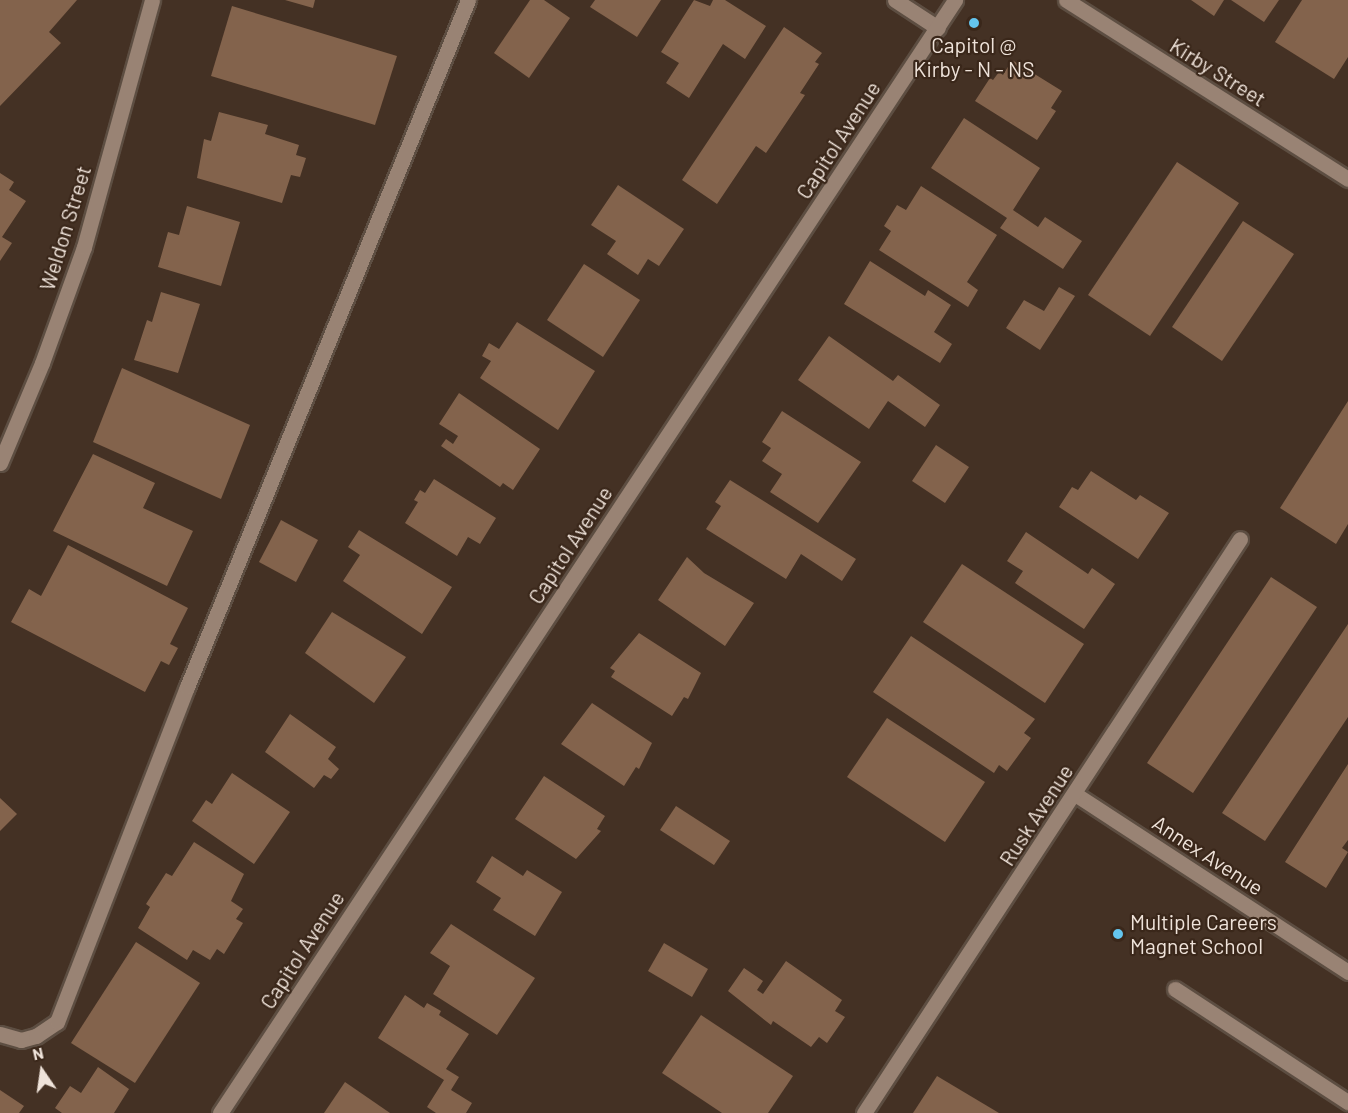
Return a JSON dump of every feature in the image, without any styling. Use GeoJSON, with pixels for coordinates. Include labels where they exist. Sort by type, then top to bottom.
{"type":"FeatureCollection","features":[{"type":"Feature","properties":{"kind":"street","name":"Weldon Street"},"geometry":{"type":"LineString","coordinates":[[0,463],[42,363],[84,247],[152,0]]}},
{"type":"Feature","properties":{"kind":"street"},"geometry":{"type":"LineString","coordinates":[[0,1034],[21,1040],[36,1036],[57,1022],[187,687],[468,0]]}},
{"type":"Feature","properties":{"kind":"street"},"geometry":{"type":"LineString","coordinates":[[895,0],[938,28]]}},
{"type":"Feature","properties":{"kind":"street","name":"Capitol Avenue"},"geometry":{"type":"LineString","coordinates":[[220,1113],[956,0]]}},
{"type":"Feature","properties":{"kind":"street","name":"Kirby Street"},"geometry":{"type":"LineString","coordinates":[[1066,0],[1348,179]]}},
{"type":"Feature","properties":{"kind":"street","name":"Rusk Avenue"},"geometry":{"type":"LineString","coordinates":[[864,1113],[1240,539]]}},
{"type":"Feature","properties":{"kind":"street","name":"Annex Avenue"},"geometry":{"type":"LineString","coordinates":[[1075,794],[1348,972]]}},
{"type":"Feature","properties":{"kind":"street"},"geometry":{"type":"LineString","coordinates":[[1175,989],[1348,1102]]}},
{"type":"Feature","properties":{"kind":"building"},"geometry":{"type":"Polygon","coordinates":[[[0,0],[77,0],[49,32],[61,43],[0,106],[0,0]]]}},
{"type":"Feature","properties":{"kind":"building"},"geometry":{"type":"Polygon","coordinates":[[[285,0],[315,0],[313,8],[285,0]]]}},
{"type":"Feature","properties":{"kind":"building"},"geometry":{"type":"Polygon","coordinates":[[[530,0],[544,0],[570,18],[529,78],[494,53],[530,0]]]}},
{"type":"Feature","properties":{"kind":"building"},"geometry":{"type":"Polygon","coordinates":[[[595,0],[661,0],[637,37],[590,7],[595,0]]]}},
{"type":"Feature","properties":{"kind":"building"},"geometry":{"type":"Polygon","coordinates":[[[694,0],[710,6],[713,0],[725,0],[766,26],[745,59],[723,44],[689,98],[666,83],[679,63],[661,52],[694,0]]]}},
{"type":"Feature","properties":{"kind":"building"},"geometry":{"type":"Polygon","coordinates":[[[1191,0],[1224,0],[1214,16],[1191,0]]]}},
{"type":"Feature","properties":{"kind":"building"},"geometry":{"type":"Polygon","coordinates":[[[1231,0],[1279,0],[1264,22],[1231,0]]]}},
{"type":"Feature","properties":{"kind":"building"},"geometry":{"type":"Polygon","coordinates":[[[1302,0],[1348,0],[1348,57],[1334,79],[1275,42],[1302,0]]]}},
{"type":"Feature","properties":{"kind":"building"},"geometry":{"type":"Polygon","coordinates":[[[232,6],[397,56],[375,125],[211,76],[232,6]]]}},
{"type":"Feature","properties":{"kind":"building"},"geometry":{"type":"Polygon","coordinates":[[[784,27],[822,53],[815,62],[819,64],[800,93],[805,95],[766,153],[756,146],[717,204],[682,180],[784,27]]]}},
{"type":"Feature","properties":{"kind":"building"},"geometry":{"type":"Polygon","coordinates":[[[1012,60],[1062,91],[1051,108],[1056,111],[1037,140],[975,101],[990,78],[993,80],[999,72],[1003,75],[1012,60]]]}},
{"type":"Feature","properties":{"kind":"building"},"geometry":{"type":"Polygon","coordinates":[[[219,112],[268,125],[265,134],[299,145],[296,155],[306,158],[300,177],[291,175],[282,203],[197,178],[204,139],[211,141],[219,112]]]}},
{"type":"Feature","properties":{"kind":"building"},"geometry":{"type":"Polygon","coordinates":[[[964,118],[1040,168],[1013,210],[1038,227],[1045,217],[1082,241],[1063,269],[1000,228],[1007,218],[931,168],[964,118]]]}},
{"type":"Feature","properties":{"kind":"building"},"geometry":{"type":"Polygon","coordinates":[[[1177,162],[1239,203],[1150,336],[1088,295],[1177,162]]]}},
{"type":"Feature","properties":{"kind":"building"},"geometry":{"type":"Polygon","coordinates":[[[0,173],[14,182],[9,190],[26,201],[2,237],[12,243],[0,261],[0,173]]]}},
{"type":"Feature","properties":{"kind":"building"},"geometry":{"type":"Polygon","coordinates":[[[618,185],[684,229],[659,266],[648,259],[638,275],[607,254],[616,241],[591,225],[618,185]]]}},
{"type":"Feature","properties":{"kind":"building"},"geometry":{"type":"Polygon","coordinates":[[[921,186],[997,235],[967,282],[978,290],[968,307],[879,250],[891,231],[884,226],[897,205],[906,210],[921,186]]]}},
{"type":"Feature","properties":{"kind":"building"},"geometry":{"type":"Polygon","coordinates":[[[187,206],[240,222],[221,286],[158,267],[168,232],[179,235],[187,206]]]}},
{"type":"Feature","properties":{"kind":"building"},"geometry":{"type":"Polygon","coordinates":[[[1243,221],[1294,254],[1222,361],[1172,327],[1243,221]]]}},
{"type":"Feature","properties":{"kind":"building"},"geometry":{"type":"Polygon","coordinates":[[[870,261],[925,296],[928,290],[951,305],[934,332],[952,344],[940,363],[844,304],[870,261]]]}},
{"type":"Feature","properties":{"kind":"building"},"geometry":{"type":"Polygon","coordinates":[[[584,264],[640,300],[603,357],[547,320],[584,264]]]}},
{"type":"Feature","properties":{"kind":"building"},"geometry":{"type":"Polygon","coordinates":[[[1059,287],[1075,296],[1040,350],[1006,328],[1024,300],[1044,311],[1059,287]]]}},
{"type":"Feature","properties":{"kind":"building"},"geometry":{"type":"Polygon","coordinates":[[[161,292],[200,304],[178,373],[134,360],[147,320],[152,322],[161,292]]]}},
{"type":"Feature","properties":{"kind":"building"},"geometry":{"type":"Polygon","coordinates":[[[517,322],[595,371],[558,430],[480,378],[491,361],[482,356],[489,343],[499,349],[517,322]]]}},
{"type":"Feature","properties":{"kind":"building"},"geometry":{"type":"Polygon","coordinates":[[[829,336],[893,381],[898,375],[940,405],[925,427],[888,401],[869,429],[798,380],[829,336]]]}},
{"type":"Feature","properties":{"kind":"building"},"geometry":{"type":"Polygon","coordinates":[[[122,368],[250,425],[221,499],[93,442],[122,368]]]}},
{"type":"Feature","properties":{"kind":"building"},"geometry":{"type":"Polygon","coordinates":[[[459,393],[540,449],[513,490],[503,483],[500,487],[441,446],[446,439],[453,444],[458,436],[439,424],[459,393]]]}},
{"type":"Feature","properties":{"kind":"building"},"geometry":{"type":"Polygon","coordinates":[[[1348,401],[1348,524],[1336,544],[1280,508],[1348,401]]]}},
{"type":"Feature","properties":{"kind":"building"},"geometry":{"type":"Polygon","coordinates":[[[782,411],[861,462],[818,523],[770,492],[782,474],[762,461],[771,448],[762,442],[782,411]]]}},
{"type":"Feature","properties":{"kind":"building"},"geometry":{"type":"Polygon","coordinates":[[[936,445],[969,467],[945,503],[912,481],[936,445]]]}},
{"type":"Feature","properties":{"kind":"building"},"geometry":{"type":"Polygon","coordinates":[[[93,454],[155,483],[143,508],[193,531],[167,586],[53,531],[93,454]]]}},
{"type":"Feature","properties":{"kind":"building"},"geometry":{"type":"Polygon","coordinates":[[[1091,471],[1136,500],[1140,495],[1169,513],[1138,559],[1059,507],[1072,487],[1078,490],[1091,471]]]}},
{"type":"Feature","properties":{"kind":"building"},"geometry":{"type":"Polygon","coordinates":[[[434,479],[496,518],[480,544],[468,537],[457,556],[405,523],[418,502],[414,500],[420,490],[425,493],[434,479]]]}},
{"type":"Feature","properties":{"kind":"building"},"geometry":{"type":"Polygon","coordinates":[[[730,480],[856,559],[842,581],[801,554],[786,579],[706,529],[721,506],[715,502],[730,480]]]}},
{"type":"Feature","properties":{"kind":"building"},"geometry":{"type":"Polygon","coordinates":[[[281,520],[318,540],[296,582],[259,562],[281,520]]]}},
{"type":"Feature","properties":{"kind":"building"},"geometry":{"type":"Polygon","coordinates":[[[359,530],[452,587],[422,634],[343,581],[360,555],[348,547],[359,530]]]}},
{"type":"Feature","properties":{"kind":"building"},"geometry":{"type":"Polygon","coordinates":[[[1026,532],[1088,574],[1092,568],[1115,584],[1084,629],[1015,583],[1023,571],[1007,561],[1026,532]]]}},
{"type":"Feature","properties":{"kind":"building"},"geometry":{"type":"Polygon","coordinates":[[[68,545],[188,608],[170,644],[178,648],[169,665],[161,661],[145,692],[11,622],[29,589],[41,596],[68,545]]]}},
{"type":"Feature","properties":{"kind":"building"},"geometry":{"type":"Polygon","coordinates":[[[687,557],[704,573],[754,603],[725,646],[658,600],[687,557]]]}},
{"type":"Feature","properties":{"kind":"building"},"geometry":{"type":"Polygon","coordinates":[[[962,564],[1084,644],[1045,703],[923,622],[962,564]]]}},
{"type":"Feature","properties":{"kind":"building"},"geometry":{"type":"Polygon","coordinates":[[[1271,577],[1317,607],[1193,793],[1147,763],[1271,577]]]}},
{"type":"Feature","properties":{"kind":"building"},"geometry":{"type":"Polygon","coordinates":[[[332,612],[406,657],[374,703],[305,653],[332,612]]]}},
{"type":"Feature","properties":{"kind":"building"},"geometry":{"type":"Polygon","coordinates":[[[1348,624],[1348,717],[1265,841],[1222,813],[1348,624]]]}},
{"type":"Feature","properties":{"kind":"building"},"geometry":{"type":"Polygon","coordinates":[[[639,633],[701,673],[688,699],[684,697],[672,716],[611,677],[615,671],[610,668],[639,633]]]}},
{"type":"Feature","properties":{"kind":"building"},"geometry":{"type":"Polygon","coordinates":[[[911,636],[1035,719],[1024,733],[1031,738],[1007,771],[999,765],[994,773],[873,692],[911,636]]]}},
{"type":"Feature","properties":{"kind":"building"},"geometry":{"type":"Polygon","coordinates":[[[592,703],[652,743],[639,769],[636,767],[624,786],[561,744],[592,703]]]}},
{"type":"Feature","properties":{"kind":"building"},"geometry":{"type":"Polygon","coordinates":[[[290,714],[336,747],[328,759],[339,769],[331,779],[324,775],[314,788],[265,752],[290,714]]]}},
{"type":"Feature","properties":{"kind":"building"},"geometry":{"type":"Polygon","coordinates":[[[887,718],[985,782],[945,842],[847,777],[887,718]]]}},
{"type":"Feature","properties":{"kind":"building"},"geometry":{"type":"Polygon","coordinates":[[[1348,764],[1348,840],[1342,848],[1348,852],[1326,888],[1285,862],[1348,764]]]}},
{"type":"Feature","properties":{"kind":"building"},"geometry":{"type":"Polygon","coordinates":[[[232,773],[290,812],[254,864],[192,821],[206,800],[212,804],[232,773]]]}},
{"type":"Feature","properties":{"kind":"building"},"geometry":{"type":"Polygon","coordinates":[[[544,776],[605,816],[597,829],[601,831],[576,859],[515,819],[544,776]]]}},
{"type":"Feature","properties":{"kind":"building"},"geometry":{"type":"Polygon","coordinates":[[[0,798],[17,814],[0,831],[0,798]]]}},
{"type":"Feature","properties":{"kind":"building"},"geometry":{"type":"Polygon","coordinates":[[[676,806],[730,841],[714,865],[660,830],[676,806]]]}},
{"type":"Feature","properties":{"kind":"building"},"geometry":{"type":"Polygon","coordinates":[[[194,842],[244,874],[231,901],[243,909],[236,919],[243,923],[224,954],[217,949],[210,960],[193,950],[187,960],[138,928],[150,907],[146,904],[166,873],[172,876],[194,842]]]}},
{"type":"Feature","properties":{"kind":"building"},"geometry":{"type":"Polygon","coordinates":[[[492,856],[523,876],[527,870],[562,892],[535,936],[493,910],[501,898],[476,882],[492,856]]]}},
{"type":"Feature","properties":{"kind":"building"},"geometry":{"type":"Polygon","coordinates":[[[451,924],[535,978],[497,1035],[433,994],[450,966],[430,953],[451,924]]]}},
{"type":"Feature","properties":{"kind":"building"},"geometry":{"type":"Polygon","coordinates":[[[136,942],[200,983],[135,1083],[71,1043],[136,942]]]}},
{"type":"Feature","properties":{"kind":"building"},"geometry":{"type":"Polygon","coordinates":[[[664,943],[708,969],[692,997],[648,971],[664,943]]]}},
{"type":"Feature","properties":{"kind":"building"},"geometry":{"type":"Polygon","coordinates":[[[786,961],[842,1000],[835,1011],[845,1017],[827,1043],[819,1037],[811,1047],[773,1021],[771,1025],[728,991],[744,968],[763,981],[757,990],[763,994],[786,961]]]}},
{"type":"Feature","properties":{"kind":"building"},"geometry":{"type":"Polygon","coordinates":[[[405,995],[424,1008],[427,1003],[441,1011],[439,1015],[469,1034],[446,1069],[459,1077],[451,1090],[472,1103],[466,1113],[436,1113],[427,1107],[444,1080],[378,1038],[405,995]]]}},
{"type":"Feature","properties":{"kind":"building"},"geometry":{"type":"Polygon","coordinates":[[[701,1015],[793,1076],[768,1113],[722,1113],[662,1073],[701,1015]]]}},
{"type":"Feature","properties":{"kind":"building"},"geometry":{"type":"Polygon","coordinates":[[[98,1067],[129,1089],[114,1113],[62,1113],[55,1108],[70,1086],[81,1093],[98,1067]]]}},
{"type":"Feature","properties":{"kind":"building"},"geometry":{"type":"Polygon","coordinates":[[[937,1076],[999,1113],[913,1113],[937,1076]]]}},
{"type":"Feature","properties":{"kind":"building"},"geometry":{"type":"Polygon","coordinates":[[[345,1082],[390,1113],[324,1113],[345,1082]]]}},
{"type":"Feature","properties":{"kind":"building"},"geometry":{"type":"Polygon","coordinates":[[[0,1090],[24,1106],[19,1113],[0,1113],[0,1090]]]}},
{"type":"Feature","properties":{"kind":"place","name":"Capitol @ Kirby - N - NS"},"geometry":{"type":"Point","coordinates":[974,23]}},
{"type":"Feature","properties":{"kind":"place","name":"Multiple Careers Magnet School"},"geometry":{"type":"Point","coordinates":[1118,934]}}]}
